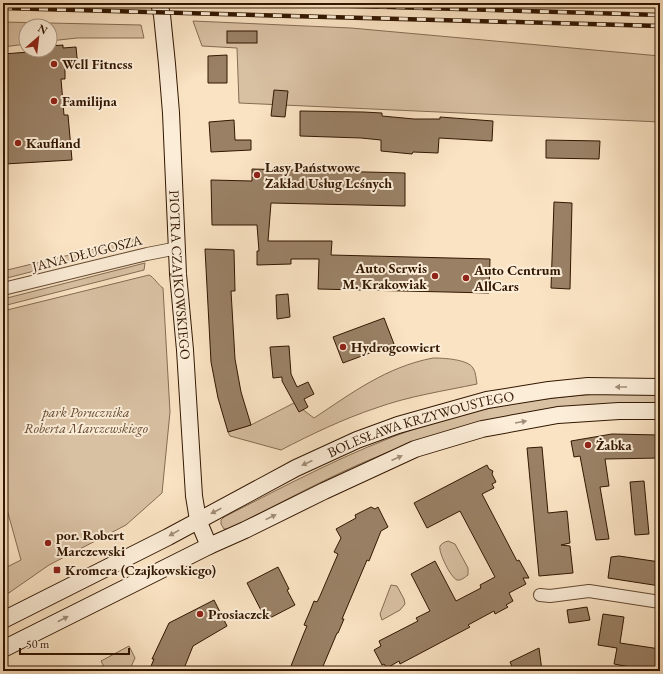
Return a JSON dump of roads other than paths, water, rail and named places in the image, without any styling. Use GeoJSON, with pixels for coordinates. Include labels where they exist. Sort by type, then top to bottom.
{"type":"FeatureCollection","features":[{"type":"Feature","properties":{"kind":"main road","name":"PIOTRA CZAJKOWSKIEGO"},"geometry":{"type":"LineString","coordinates":[[158,3],[162,15],[167,64],[178,248],[178,274],[185,350],[194,494],[198,520],[209,546]]}},
{"type":"Feature","properties":{"kind":"main road","name":"BOLESŁAWA KRZYWOUSTEGO"},"geometry":{"type":"LineString","coordinates":[[3,620],[168,537],[296,468],[357,440],[398,425],[487,400],[549,390],[588,386],[660,387]]}},
{"type":"Feature","properties":{"kind":"main road","name":"BOLESŁAWA KRZYWOUSTEGO"},"geometry":{"type":"LineString","coordinates":[[3,649],[209,546],[415,449],[482,429],[558,415],[620,411],[660,411]]}},
{"type":"Feature","properties":{"kind":"street","name":"JANA DŁUGOSZA"},"geometry":{"type":"LineString","coordinates":[[3,289],[147,254],[178,248]]}},
{"type":"Feature","properties":{"kind":"street"},"geometry":{"type":"LineString","coordinates":[[540,595],[550,596],[589,591],[660,602]]}},
{"type":"Feature","properties":{"kind":"railway"},"geometry":{"type":"LineString","coordinates":[[252,3],[660,15]]}},
{"type":"Feature","properties":{"kind":"railway"},"geometry":{"type":"LineString","coordinates":[[3,8],[660,26]]}},
{"type":"Feature","properties":{"kind":"place","name":"Well Fitness"},"geometry":{"type":"Point","coordinates":[54,64]}},
{"type":"Feature","properties":{"kind":"place","name":"Familijna"},"geometry":{"type":"Point","coordinates":[54,101]}},
{"type":"Feature","properties":{"kind":"place","name":"Kaufland"},"geometry":{"type":"Point","coordinates":[18,143]}},
{"type":"Feature","properties":{"kind":"place","name":"Lasy Państwowe Zakład Usług Leśnych"},"geometry":{"type":"Point","coordinates":[257,175]}},
{"type":"Feature","properties":{"kind":"place","name":"Auto Serwis M. Krakowiak"},"geometry":{"type":"Point","coordinates":[435,276]}},
{"type":"Feature","properties":{"kind":"place","name":"Auto Centrum AllCars"},"geometry":{"type":"Point","coordinates":[466,278]}},
{"type":"Feature","properties":{"kind":"place","name":"Hydrogeowiert"},"geometry":{"type":"Point","coordinates":[343,347]}},
{"type":"Feature","properties":{"kind":"place","name":"Żabka"},"geometry":{"type":"Point","coordinates":[588,445]}},
{"type":"Feature","properties":{"kind":"place","name":"por. Robert Marczewski"},"geometry":{"type":"Point","coordinates":[48,543]}},
{"type":"Feature","properties":{"kind":"place","name":"Kromera (Czajkowskiego)"},"geometry":{"type":"Point","coordinates":[57,570]}},
{"type":"Feature","properties":{"kind":"place","name":"Prosiaczek"},"geometry":{"type":"Point","coordinates":[200,614]}},
{"type":"Feature","properties":{"kind":"park label","name":"park Porucznika Roberta Marczewskiego"},"geometry":{"type":"Point","coordinates":[86,420]}}]}
